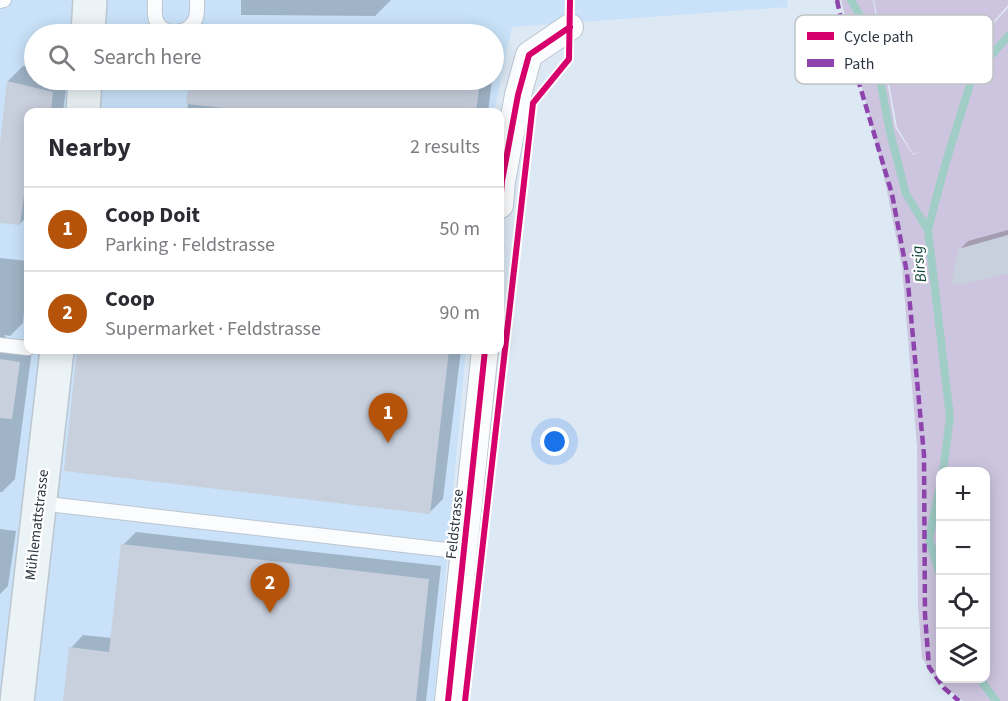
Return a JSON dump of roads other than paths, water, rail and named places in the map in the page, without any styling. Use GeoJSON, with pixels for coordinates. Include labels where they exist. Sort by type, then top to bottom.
{"type":"FeatureCollection","features":[{"type":"Feature","properties":{"kind":"main road"},"geometry":{"type":"LineString","coordinates":[[89,24],[90,0]]}},
{"type":"Feature","properties":{"kind":"main road"},"geometry":{"type":"LineString","coordinates":[[83,108],[85,90]]}},
{"type":"Feature","properties":{"kind":"main road","name":"Mühlemattstrasse"},"geometry":{"type":"LineString","coordinates":[[17,701],[39,503],[47,354]]}},
{"type":"Feature","properties":{"kind":"street"},"geometry":{"type":"LineString","coordinates":[[504,170],[518,95],[529,55],[570,27]]}},
{"type":"Feature","properties":{"kind":"street","name":"Feldstrasse"},"geometry":{"type":"LineString","coordinates":[[448,701],[485,354]]}},
{"type":"Feature","properties":{"kind":"lane"},"geometry":{"type":"LineString","coordinates":[[155,0],[155,18],[158,24]]}},
{"type":"Feature","properties":{"kind":"lane"},"geometry":{"type":"LineString","coordinates":[[192,24],[196,18],[197,0]]}},
{"type":"Feature","properties":{"kind":"lane"},"geometry":{"type":"LineString","coordinates":[[0,345],[24,347]]}},
{"type":"Feature","properties":{"kind":"lane"},"geometry":{"type":"LineString","coordinates":[[39,503],[464,552]]}},
{"type":"Feature","properties":{"kind":"waterway"},"geometry":{"type":"LineString","coordinates":[[851,0],[859,15]]}},
{"type":"Feature","properties":{"kind":"waterway","name":"Birsig"},"geometry":{"type":"LineString","coordinates":[[993,54],[1008,36]]}},
{"type":"Feature","properties":{"kind":"waterway"},"geometry":{"type":"LineString","coordinates":[[881,84],[906,194],[928,230]]}},
{"type":"Feature","properties":{"kind":"waterway","name":"Birsig"},"geometry":{"type":"LineString","coordinates":[[944,467],[950,417],[928,230],[970,84]]}},
{"type":"Feature","properties":{"kind":"waterway","name":"Birsig"},"geometry":{"type":"LineString","coordinates":[[936,505],[929,539],[936,562]]}},
{"type":"Feature","properties":{"kind":"waterway","name":"Birsig"},"geometry":{"type":"LineString","coordinates":[[983,683],[996,701]]}},
{"type":"Feature","properties":{"kind":"place","name":"Coop Doit"},"geometry":{"type":"Point","coordinates":[388,443]}},
{"type":"Feature","properties":{"kind":"place","name":"Coop"},"geometry":{"type":"Point","coordinates":[270,613]}}]}
